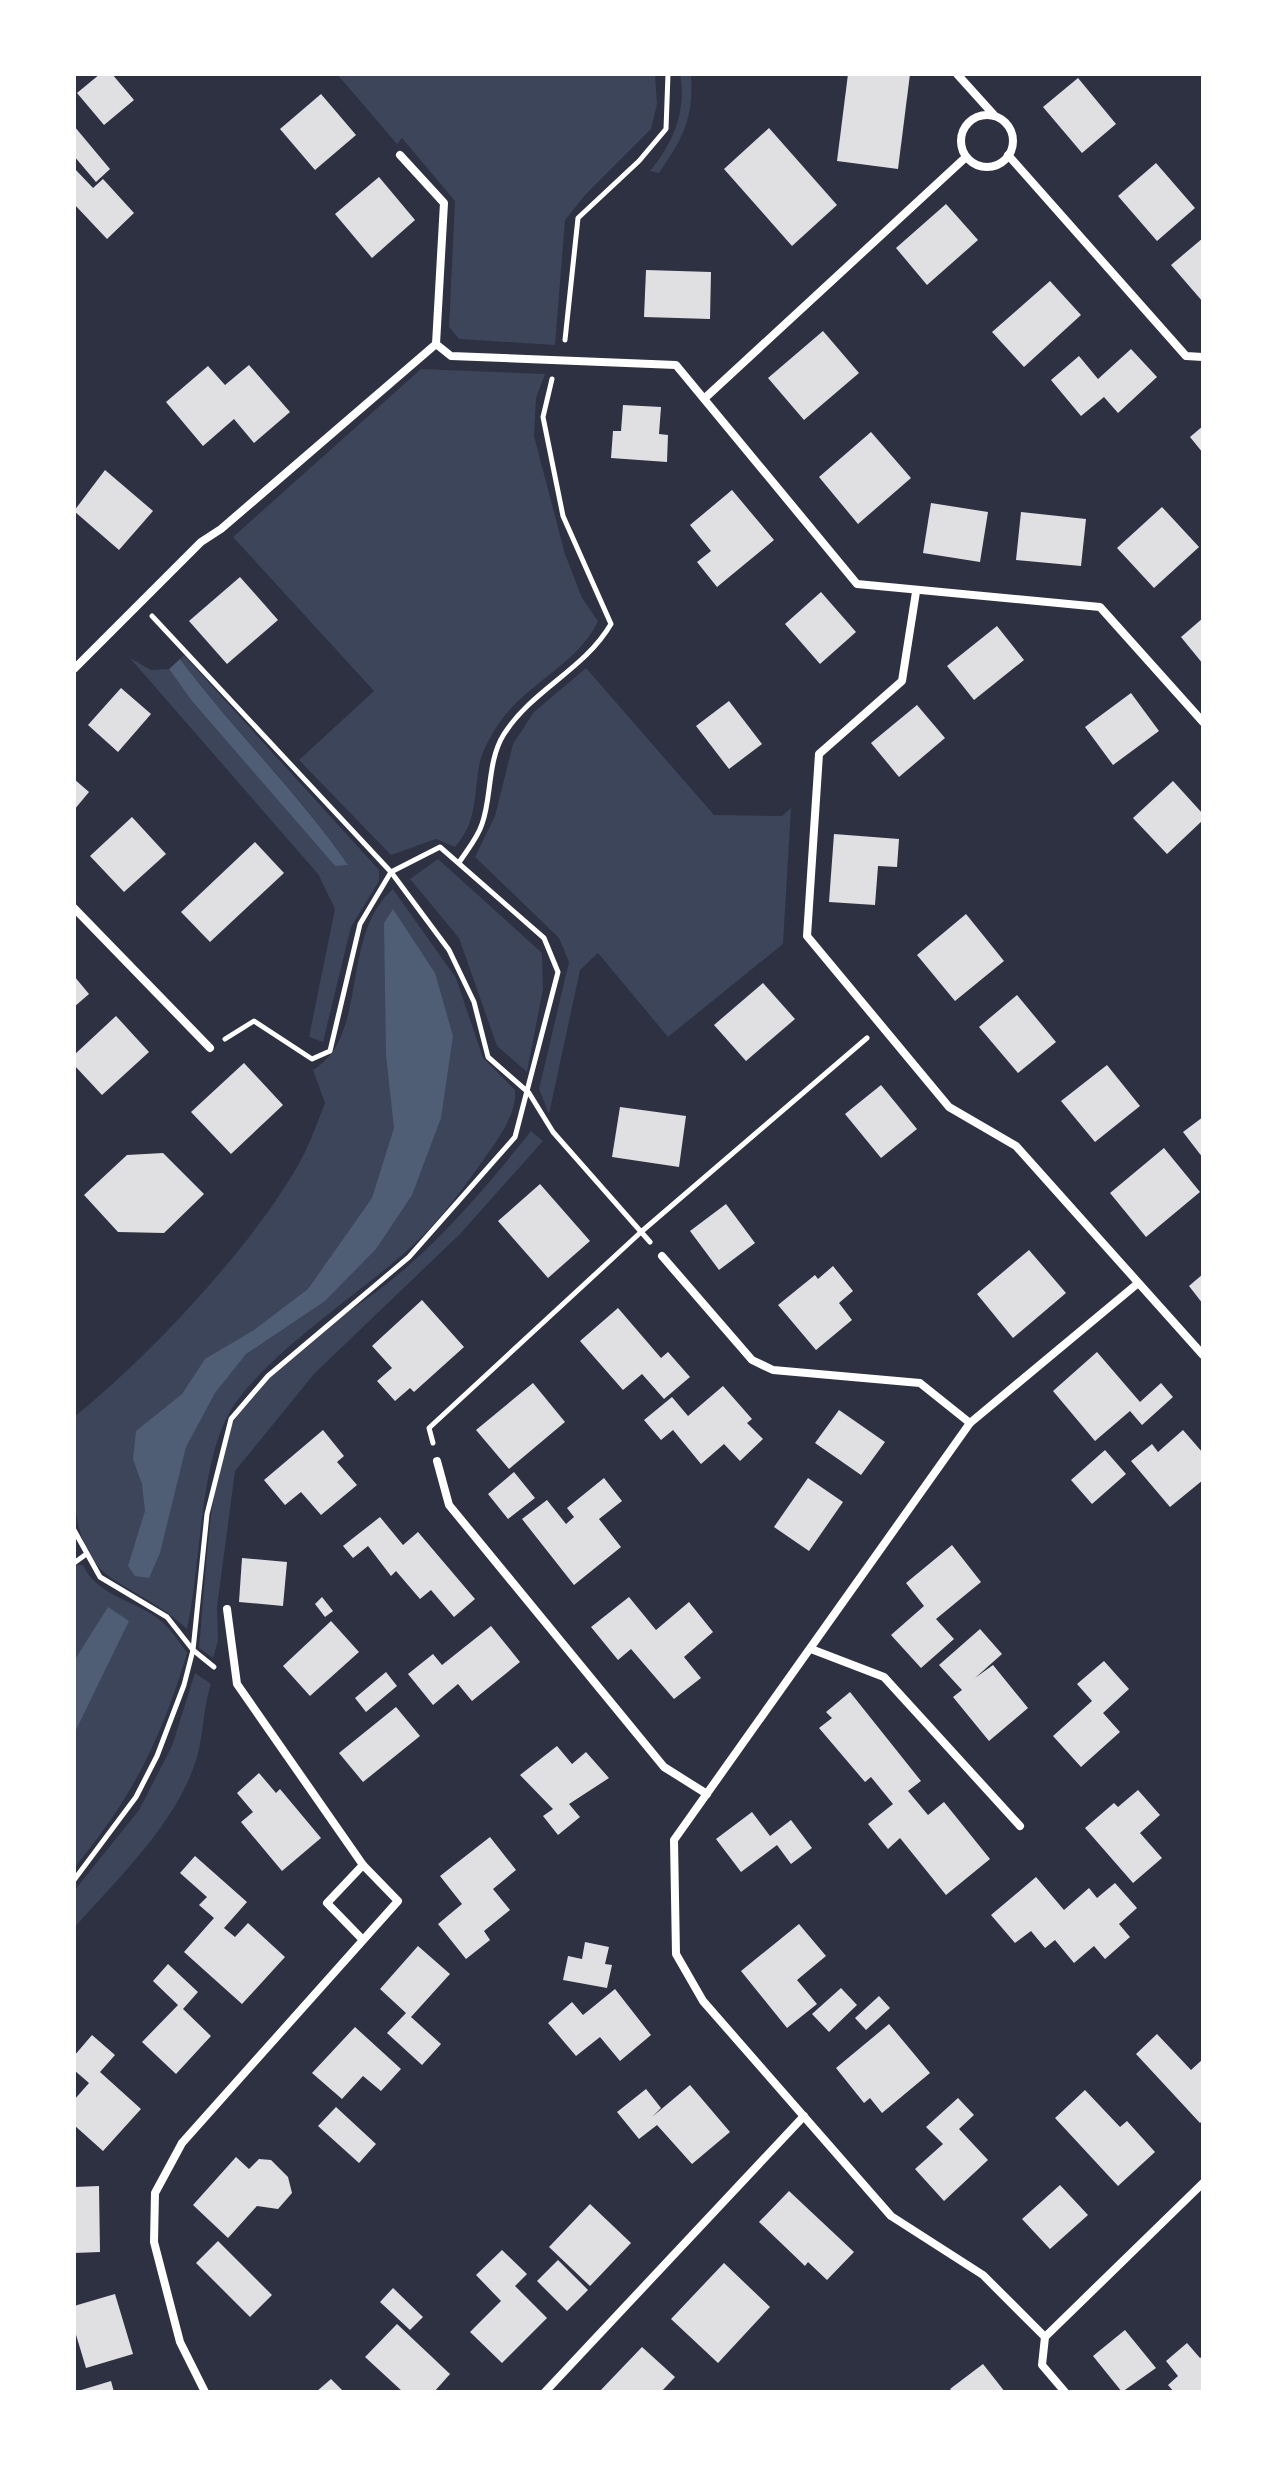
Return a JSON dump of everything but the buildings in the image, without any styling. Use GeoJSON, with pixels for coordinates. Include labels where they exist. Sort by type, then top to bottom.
{"type":"FeatureCollection","features":[{"type":"Feature","properties":{"kind":"street"},"geometry":{"type":"LineString","coordinates":[[957,74],[1010,130],[1013,138],[1008,155],[993,166],[974,163],[966,157],[961,145],[962,132],[969,121],[981,115],[994,115]]}},
{"type":"Feature","properties":{"kind":"street"},"geometry":{"type":"LineString","coordinates":[[74,669],[201,542],[221,529],[436,344],[444,203],[400,155]]}},
{"type":"Feature","properties":{"kind":"street"},"geometry":{"type":"LineString","coordinates":[[1008,155],[1186,356],[1203,357]]}},
{"type":"Feature","properties":{"kind":"street"},"geometry":{"type":"LineString","coordinates":[[705,398],[966,157]]}},
{"type":"Feature","properties":{"kind":"street"},"geometry":{"type":"LineString","coordinates":[[436,344],[451,356],[676,365],[857,584],[916,592],[1100,607],[1203,722]]}},
{"type":"Feature","properties":{"kind":"street"},"geometry":{"type":"LineString","coordinates":[[916,592],[902,681],[819,754],[807,936],[949,1107],[1016,1146],[1203,1355]]}},
{"type":"Feature","properties":{"kind":"street"},"geometry":{"type":"LineString","coordinates":[[74,908],[210,1048]]}},
{"type":"Feature","properties":{"kind":"street"},"geometry":{"type":"LineString","coordinates":[[662,1256],[752,1360],[773,1370],[920,1383],[970,1423]]}},
{"type":"Feature","properties":{"kind":"street"},"geometry":{"type":"LineString","coordinates":[[1045,2337],[983,2275],[891,2216],[703,2001],[676,1954],[674,1840],[970,1423],[1137,1284]]}},
{"type":"Feature","properties":{"kind":"street"},"geometry":{"type":"LineString","coordinates":[[437,1461],[449,1505],[664,1767],[707,1794]]}},
{"type":"Feature","properties":{"kind":"street"},"geometry":{"type":"LineString","coordinates":[[205,2392],[180,2342],[154,2242],[155,2193],[182,2143],[398,1901],[363,1865],[237,1684],[227,1609]]}},
{"type":"Feature","properties":{"kind":"street"},"geometry":{"type":"LineString","coordinates":[[811,1649],[884,1677],[1020,1826]]}},
{"type":"Feature","properties":{"kind":"street"},"geometry":{"type":"LineString","coordinates":[[363,1865],[327,1903],[363,1940]]}},
{"type":"Feature","properties":{"kind":"street"},"geometry":{"type":"LineString","coordinates":[[545,2392],[804,2116]]}},
{"type":"Feature","properties":{"kind":"street"},"geometry":{"type":"LineString","coordinates":[[1065,2392],[1042,2365],[1045,2337],[1203,2183]]}},
{"type":"Feature","properties":{"kind":"path"},"geometry":{"type":"LineString","coordinates":[[460,861],[483,822],[487,787],[503,736],[533,699],[598,647],[611,624],[563,516],[543,417],[548,386],[563,360],[578,218],[639,161],[666,129],[668,74]]}},
{"type":"Feature","properties":{"kind":"path"},"geometry":{"type":"LineString","coordinates":[[140,604],[391,872],[449,950],[474,1002],[488,1057],[529,1093],[553,1132],[662,1256]]}},
{"type":"Feature","properties":{"kind":"path"},"geometry":{"type":"LineString","coordinates":[[74,1880],[136,1797],[184,1685],[193,1650],[207,1514],[231,1419],[268,1376],[409,1257],[515,1137],[529,1093],[558,972],[544,938],[460,861],[440,847],[391,872],[360,924],[330,1051],[312,1059],[254,1021],[210,1048]]}},
{"type":"Feature","properties":{"kind":"path"},"geometry":{"type":"LineString","coordinates":[[437,1461],[429,1428],[641,1232],[880,1027]]}},
{"type":"Feature","properties":{"kind":"path"},"geometry":{"type":"LineString","coordinates":[[74,1530],[85,1555],[100,1577],[167,1617],[193,1650],[237,1684]]}},
{"type":"Feature","properties":{"kind":"path"},"geometry":{"type":"LineString","coordinates":[[74,1563],[85,1555]]}},
{"type":"Feature","properties":{"kind":"shaded area"},"geometry":{"type":"Polygon","coordinates":[[[337,74],[655,74],[657,104],[651,129],[586,194],[565,220],[555,345],[459,339],[449,327],[455,201],[402,138],[397,144],[337,74]]]}},
{"type":"Feature","properties":{"kind":"shaded area"},"geometry":{"type":"Polygon","coordinates":[[[680,74],[691,74],[689,115],[675,149],[659,173],[650,171],[665,150],[676,126],[682,101],[680,74]]]}},
{"type":"Feature","properties":{"kind":"shaded area"},"geometry":{"type":"Polygon","coordinates":[[[421,369],[545,374],[536,398],[534,436],[565,554],[582,598],[598,621],[578,649],[511,708],[497,727],[480,761],[471,819],[455,847],[436,839],[391,855],[299,760],[374,691],[233,537],[421,369]]]}},
{"type":"Feature","properties":{"kind":"shaded area"},"geometry":{"type":"Polygon","coordinates":[[[184,655],[379,870],[379,881],[351,927],[323,1042],[309,1037],[335,909],[318,874],[130,658],[151,670],[169,669],[191,700],[335,866],[347,864],[308,811],[200,685],[180,659],[184,655]]]}},
{"type":"Feature","properties":{"kind":"shaded area"},"geometry":{"type":"Polygon","coordinates":[[[180,659],[308,812],[348,865],[335,866],[191,700],[169,669],[180,659]]]}},
{"type":"Feature","properties":{"kind":"shaded area"},"geometry":{"type":"Polygon","coordinates":[[[586,668],[714,815],[782,816],[791,808],[783,944],[668,1037],[598,953],[580,970],[549,1114],[539,1089],[569,962],[559,938],[475,857],[495,816],[513,744],[534,712],[586,668]]]}},
{"type":"Feature","properties":{"kind":"shaded area"},"geometry":{"type":"Polygon","coordinates":[[[438,859],[542,953],[543,989],[527,1072],[497,1046],[459,938],[410,879],[438,859]]]}},
{"type":"Feature","properties":{"kind":"shaded area"},"geometry":{"type":"Polygon","coordinates":[[[393,889],[456,978],[483,1058],[515,1090],[513,1107],[507,1124],[492,1148],[431,1227],[389,1266],[293,1343],[234,1405],[223,1427],[207,1482],[187,1629],[111,1578],[96,1564],[85,1546],[73,1481],[74,1417],[135,1363],[201,1295],[285,1187],[304,1154],[325,1103],[313,1070],[331,1054],[342,1034],[366,932],[376,909],[393,889]]]}},
{"type":"Feature","properties":{"kind":"shaded area"},"geometry":{"type":"Polygon","coordinates":[[[393,909],[435,973],[453,1036],[441,1118],[412,1195],[376,1249],[325,1301],[246,1354],[215,1393],[186,1447],[160,1553],[149,1578],[135,1576],[128,1566],[145,1511],[142,1484],[133,1459],[136,1431],[182,1394],[205,1359],[254,1330],[308,1289],[372,1198],[394,1128],[386,1055],[384,923],[393,909]]]}},
{"type":"Feature","properties":{"kind":"shaded area"},"geometry":{"type":"Polygon","coordinates":[[[531,1131],[543,1141],[460,1234],[314,1374],[235,1471],[217,1607],[218,1641],[213,1658],[199,1648],[206,1563],[219,1466],[235,1419],[251,1395],[292,1354],[386,1284],[425,1250],[472,1201],[531,1131]]]}},
{"type":"Feature","properties":{"kind":"shaded area"},"geometry":{"type":"Polygon","coordinates":[[[83,1565],[104,1589],[158,1619],[187,1653],[167,1713],[142,1767],[112,1817],[74,1868],[74,1568],[83,1565]]]}},
{"type":"Feature","properties":{"kind":"shaded area"},"geometry":{"type":"Polygon","coordinates":[[[108,1607],[129,1621],[74,1734],[74,1661],[108,1607]]]}},
{"type":"Feature","properties":{"kind":"shaded area"},"geometry":{"type":"Polygon","coordinates":[[[195,1673],[211,1684],[197,1757],[188,1781],[145,1848],[74,1928],[74,1891],[139,1810],[172,1746],[195,1673]]]}}]}
